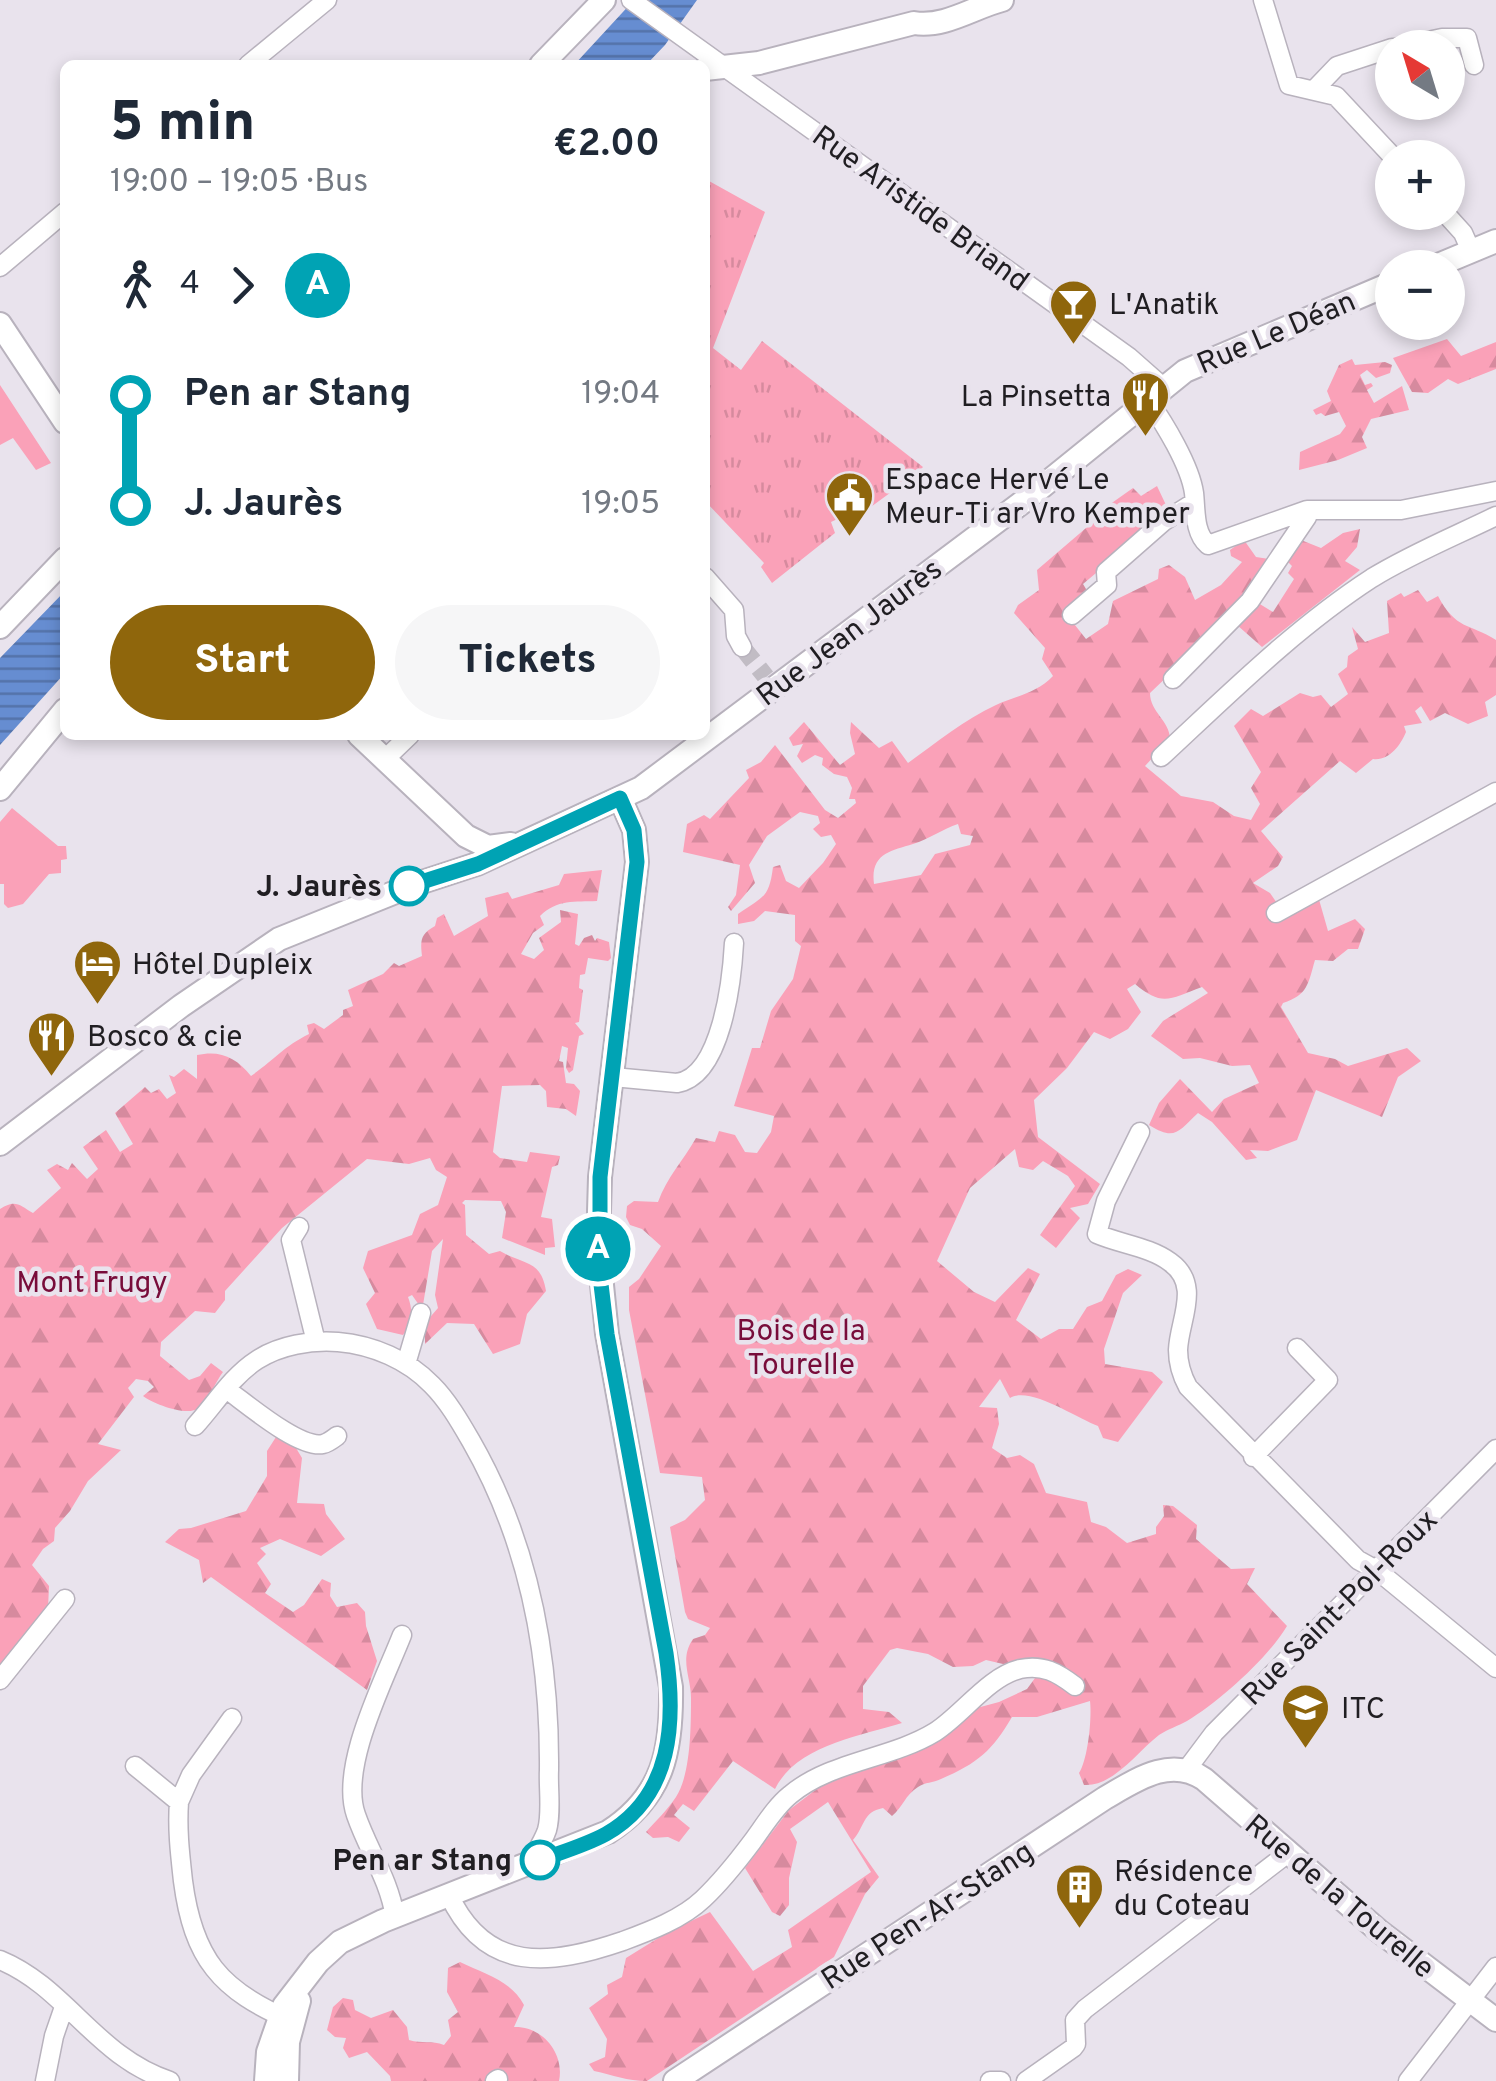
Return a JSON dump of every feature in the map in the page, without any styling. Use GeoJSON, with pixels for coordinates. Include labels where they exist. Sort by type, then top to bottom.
{"type":"FeatureCollection","features":[{"type":"Feature","properties":{"kind":"street"},"geometry":{"type":"LineString","coordinates":[[254,60],[327,0]]}},
{"type":"Feature","properties":{"kind":"street"},"geometry":{"type":"LineString","coordinates":[[546,60],[604,0]]}},
{"type":"Feature","properties":{"kind":"street"},"geometry":{"type":"LineString","coordinates":[[713,68],[760,63],[914,23],[928,15],[937,0]]}},
{"type":"Feature","properties":{"kind":"street"},"geometry":{"type":"LineString","coordinates":[[1263,0],[1286,80],[1292,88],[1331,93],[1378,140]]}},
{"type":"Feature","properties":{"kind":"street","name":"Rue Aristide Briand"},"geometry":{"type":"LineString","coordinates":[[632,1],[704,60]]}},
{"type":"Feature","properties":{"kind":"street"},"geometry":{"type":"LineString","coordinates":[[914,23],[931,24],[966,14],[984,2]]}},
{"type":"Feature","properties":{"kind":"street"},"geometry":{"type":"LineString","coordinates":[[1465,38],[1474,65]]}},
{"type":"Feature","properties":{"kind":"street"},"geometry":{"type":"LineString","coordinates":[[1314,90],[1329,72],[1345,62],[1375,53]]}},
{"type":"Feature","properties":{"kind":"street","name":"Rue Aristide Briand"},"geometry":{"type":"LineString","coordinates":[[713,68],[1124,354],[1156,393]]}},
{"type":"Feature","properties":{"kind":"street"},"geometry":{"type":"LineString","coordinates":[[0,267],[60,216]]}},
{"type":"Feature","properties":{"kind":"street"},"geometry":{"type":"LineString","coordinates":[[1459,230],[1471,251]]}},
{"type":"Feature","properties":{"kind":"street"},"geometry":{"type":"LineString","coordinates":[[1465,254],[1496,241]]}},
{"type":"Feature","properties":{"kind":"street","name":"Rue Le Déan"},"geometry":{"type":"LineString","coordinates":[[1156,393],[1216,355],[1375,290]]}},
{"type":"Feature","properties":{"kind":"street"},"geometry":{"type":"LineString","coordinates":[[0,324],[60,414]]}},
{"type":"Feature","properties":{"kind":"street"},"geometry":{"type":"LineString","coordinates":[[1156,393],[1186,470],[1202,540],[1208,545],[1307,510],[1401,510],[1496,491]]}},
{"type":"Feature","properties":{"kind":"street","name":"Rue Jean Jaurès"},"geometry":{"type":"LineString","coordinates":[[710,732],[770,682],[1028,498],[1156,393]]}},
{"type":"Feature","properties":{"kind":"street"},"geometry":{"type":"LineString","coordinates":[[1072,615],[1107,585],[1106,572],[1163,522],[1193,503]]}},
{"type":"Feature","properties":{"kind":"street"},"geometry":{"type":"LineString","coordinates":[[1173,679],[1250,602],[1307,517],[1307,510]]}},
{"type":"Feature","properties":{"kind":"street"},"geometry":{"type":"LineString","coordinates":[[1161,757],[1286,644],[1350,593],[1395,565],[1496,516]]}},
{"type":"Feature","properties":{"kind":"street"},"geometry":{"type":"LineString","coordinates":[[0,627],[60,565]]}},
{"type":"Feature","properties":{"kind":"street"},"geometry":{"type":"LineString","coordinates":[[710,583],[734,610],[736,636],[742,646]]}},
{"type":"Feature","properties":{"kind":"street"},"geometry":{"type":"LineString","coordinates":[[0,789],[60,716]]}},
{"type":"Feature","properties":{"kind":"street"},"geometry":{"type":"LineString","coordinates":[[364,740],[466,836],[488,847],[519,842]]}},
{"type":"Feature","properties":{"kind":"street"},"geometry":{"type":"LineString","coordinates":[[384,760],[405,740]]}},
{"type":"Feature","properties":{"kind":"street","name":"Rue Jean Jaurès"},"geometry":{"type":"LineString","coordinates":[[0,1144],[180,1006],[268,946],[322,920],[500,854],[620,798],[652,780],[700,740]]}},
{"type":"Feature","properties":{"kind":"street"},"geometry":{"type":"LineString","coordinates":[[1276,913],[1496,792]]}},
{"type":"Feature","properties":{"kind":"street"},"geometry":{"type":"LineString","coordinates":[[266,2081],[268,2052],[309,1974],[340,1942],[622,1824],[650,1794],[664,1760],[671,1688],[602,1302],[598,1202],[637,862],[634,830],[620,798]]}},
{"type":"Feature","properties":{"kind":"street"},"geometry":{"type":"LineString","coordinates":[[456,870],[466,853],[466,836]]}},
{"type":"Feature","properties":{"kind":"street"},"geometry":{"type":"LineString","coordinates":[[612,1077],[676,1084],[686,1082],[700,1070],[724,1015],[734,943]]}},
{"type":"Feature","properties":{"kind":"street"},"geometry":{"type":"LineString","coordinates":[[1140,1132],[1106,1201],[1097,1234],[1163,1258],[1177,1268],[1188,1301],[1178,1350],[1183,1379],[1253,1457],[1358,1560],[1378,1570],[1496,1668]]}},
{"type":"Feature","properties":{"kind":"street"},"geometry":{"type":"LineString","coordinates":[[300,1227],[291,1240],[316,1342]]}},
{"type":"Feature","properties":{"kind":"street"},"geometry":{"type":"LineString","coordinates":[[406,1364],[421,1313]]}},
{"type":"Feature","properties":{"kind":"street"},"geometry":{"type":"LineString","coordinates":[[196,1426],[226,1389],[259,1358],[316,1342],[365,1346],[406,1364],[435,1388],[467,1434],[496,1490],[521,1557],[546,1670],[548,1828],[529,1864]]}},
{"type":"Feature","properties":{"kind":"street"},"geometry":{"type":"LineString","coordinates":[[1253,1457],[1328,1380],[1297,1348]]}},
{"type":"Feature","properties":{"kind":"street"},"geometry":{"type":"LineString","coordinates":[[226,1389],[308,1442],[322,1444],[337,1436]]}},
{"type":"Feature","properties":{"kind":"street","name":"Rue Saint-Pol-Roux"},"geometry":{"type":"LineString","coordinates":[[1187,1769],[1214,1733],[1496,1448]]}},
{"type":"Feature","properties":{"kind":"street"},"geometry":{"type":"LineString","coordinates":[[0,1680],[65,1599]]}},
{"type":"Feature","properties":{"kind":"street"},"geometry":{"type":"LineString","coordinates":[[395,1917],[390,1889],[354,1810],[352,1781],[402,1635]]}},
{"type":"Feature","properties":{"kind":"street"},"geometry":{"type":"LineString","coordinates":[[448,1894],[476,1937],[509,1954],[554,1958],[613,1944],[652,1929],[699,1903],[738,1862],[777,1808],[800,1788],[933,1734],[1011,1672],[1041,1667],[1075,1686]]}},
{"type":"Feature","properties":{"kind":"street"},"geometry":{"type":"LineString","coordinates":[[232,1718],[191,1775],[179,1802],[188,1913],[197,1943],[216,1972],[236,1989],[286,2018]]}},
{"type":"Feature","properties":{"kind":"street"},"geometry":{"type":"LineString","coordinates":[[135,1766],[179,1802]]}},
{"type":"Feature","properties":{"kind":"street","name":"Rue de la Tourelle"},"geometry":{"type":"LineString","coordinates":[[1187,1769],[1204,1779],[1391,1941],[1496,2020]]}},
{"type":"Feature","properties":{"kind":"street","name":"Rue Pen-Ar-Stang"},"geometry":{"type":"LineString","coordinates":[[676,2081],[1105,1798],[1154,1772],[1187,1769]]}},
{"type":"Feature","properties":{"kind":"street"},"geometry":{"type":"LineString","coordinates":[[548,1828],[581,1844]]}},
{"type":"Feature","properties":{"kind":"street"},"geometry":{"type":"LineString","coordinates":[[1026,2081],[1074,2048],[1074,2020],[1084,2009],[1288,1854]]}},
{"type":"Feature","properties":{"kind":"street"},"geometry":{"type":"LineString","coordinates":[[0,1960],[26,1973],[122,2058],[170,2081]]}},
{"type":"Feature","properties":{"kind":"street"},"geometry":{"type":"LineString","coordinates":[[1408,2081],[1496,1967]]}},
{"type":"Feature","properties":{"kind":"street"},"geometry":{"type":"LineString","coordinates":[[46,2081],[64,2007]]}},
{"type":"Feature","properties":{"kind":"street"},"geometry":{"type":"LineString","coordinates":[[286,2018],[287,2081]]}},
{"type":"Feature","properties":{"kind":"street"},"geometry":{"type":"LineString","coordinates":[[990,2081],[1001,2081]]}},
{"type":"Feature","properties":{"kind":"green space"},"geometry":{"type":"Polygon","coordinates":[[[710,182],[765,212],[713,348],[741,370],[762,341],[923,467],[899,493],[894,490],[849,523],[844,516],[831,522],[835,533],[772,583],[761,567],[764,563],[710,506],[710,182]]]}},
{"type":"Feature","properties":{"kind":"green space"},"geometry":{"type":"Polygon","coordinates":[[[1444,340],[1461,356],[1496,342],[1496,369],[1458,384],[1448,379],[1428,393],[1412,392],[1393,358],[1444,340]]]}},
{"type":"Feature","properties":{"kind":"green space"},"geometry":{"type":"Polygon","coordinates":[[[1352,359],[1355,365],[1392,365],[1390,373],[1376,378],[1367,370],[1360,375],[1365,385],[1373,386],[1367,390],[1374,403],[1402,386],[1409,410],[1371,419],[1362,437],[1367,448],[1299,470],[1300,452],[1340,434],[1346,426],[1339,412],[1325,416],[1316,415],[1313,410],[1331,401],[1327,391],[1339,365],[1352,359]]]}},
{"type":"Feature","properties":{"kind":"green space"},"geometry":{"type":"Polygon","coordinates":[[[0,385],[51,463],[36,470],[13,438],[0,445],[0,385]]]}},
{"type":"Feature","properties":{"kind":"green space","name":"Bois de la Tourelle"},"geometry":{"type":"Polygon","coordinates":[[[1157,486],[1166,505],[1159,520],[1083,584],[1089,594],[1067,615],[1086,639],[1108,624],[1113,601],[1158,579],[1159,569],[1169,565],[1185,577],[1195,600],[1221,585],[1242,562],[1231,556],[1230,550],[1244,540],[1256,557],[1269,559],[1250,598],[1273,612],[1294,579],[1288,573],[1292,566],[1285,559],[1296,538],[1321,548],[1343,533],[1360,529],[1357,547],[1345,561],[1360,570],[1262,647],[1237,625],[1219,627],[1150,693],[1170,739],[1145,766],[1181,796],[1213,802],[1234,816],[1251,820],[1260,804],[1251,788],[1261,772],[1234,726],[1251,709],[1263,716],[1300,693],[1321,695],[1331,707],[1348,694],[1338,674],[1347,667],[1348,656],[1358,649],[1352,627],[1365,642],[1389,633],[1387,601],[1401,593],[1404,597],[1418,590],[1427,602],[1438,596],[1457,620],[1496,640],[1496,695],[1485,702],[1488,716],[1468,724],[1445,713],[1430,721],[1421,706],[1415,711],[1422,723],[1404,726],[1404,737],[1389,755],[1373,759],[1356,773],[1340,761],[1261,831],[1283,857],[1278,866],[1253,883],[1270,893],[1281,909],[1318,896],[1328,931],[1355,919],[1365,929],[1358,949],[1348,949],[1333,961],[1315,960],[1306,988],[1281,1007],[1308,1053],[1348,1066],[1407,1048],[1421,1061],[1398,1077],[1382,1117],[1316,1090],[1297,1140],[1268,1151],[1250,1150],[1257,1158],[1246,1160],[1212,1122],[1198,1113],[1176,1132],[1158,1130],[1149,1125],[1159,1103],[1180,1079],[1212,1112],[1224,1099],[1259,1083],[1250,1065],[1183,1059],[1151,1036],[1163,1021],[1208,993],[1202,987],[1167,999],[1152,996],[1135,984],[1127,989],[1141,1012],[1128,1029],[1110,1039],[1094,1032],[1067,1068],[1034,1100],[1038,1137],[1100,1184],[1088,1204],[1070,1208],[1080,1218],[1056,1248],[1040,1235],[1075,1186],[1068,1176],[1043,1161],[1033,1170],[1019,1167],[1015,1149],[970,1188],[937,1261],[974,1292],[995,1302],[1028,1268],[1040,1274],[1016,1320],[1041,1339],[1059,1329],[1073,1329],[1087,1307],[1102,1301],[1116,1275],[1128,1269],[1142,1275],[1123,1293],[1104,1349],[1105,1364],[1152,1372],[1163,1382],[1118,1442],[1103,1438],[1098,1426],[1053,1404],[1029,1396],[1010,1398],[1000,1379],[979,1407],[997,1408],[999,1424],[992,1448],[1007,1458],[1020,1455],[1034,1464],[1046,1493],[1087,1502],[1091,1522],[1106,1527],[1127,1543],[1156,1534],[1164,1516],[1163,1505],[1173,1506],[1197,1525],[1196,1539],[1231,1569],[1255,1568],[1247,1584],[1287,1626],[1268,1652],[1228,1691],[1200,1713],[1159,1735],[1115,1774],[1095,1784],[1084,1785],[1079,1773],[1089,1738],[1090,1701],[1037,1717],[1012,1717],[998,1739],[974,1761],[918,1787],[892,1816],[883,1808],[867,1816],[853,1840],[879,1877],[865,1894],[834,1957],[647,2081],[594,2071],[589,2064],[605,2057],[607,2039],[589,2008],[608,1994],[607,1985],[622,1977],[626,1958],[710,1912],[753,1971],[792,1947],[788,1930],[871,1872],[828,1802],[790,1829],[797,1842],[789,1878],[789,1905],[780,1916],[772,1912],[745,1868],[789,1810],[822,1785],[910,1751],[973,1709],[1027,1689],[1038,1674],[1027,1662],[1003,1664],[986,1660],[973,1666],[953,1667],[928,1654],[890,1650],[863,1686],[863,1709],[889,1712],[902,1723],[848,1738],[813,1753],[785,1774],[775,1789],[733,1761],[694,1811],[683,1804],[674,1815],[690,1828],[679,1842],[668,1837],[653,1838],[646,1832],[676,1797],[685,1776],[691,1722],[687,1654],[693,1639],[705,1635],[710,1628],[688,1619],[685,1612],[670,1527],[685,1520],[705,1500],[702,1477],[660,1473],[629,1310],[629,1287],[661,1246],[642,1229],[630,1225],[627,1206],[634,1201],[658,1202],[696,1138],[715,1142],[719,1131],[735,1135],[745,1152],[757,1153],[771,1132],[774,1116],[734,1106],[752,1048],[760,1048],[771,1011],[793,979],[801,946],[795,941],[795,915],[765,911],[754,921],[738,924],[738,914],[764,895],[773,867],[780,865],[786,881],[799,888],[836,844],[831,835],[821,837],[813,829],[820,823],[818,816],[800,812],[767,836],[749,865],[755,883],[731,911],[728,907],[736,895],[740,865],[683,852],[687,824],[704,815],[710,819],[749,778],[746,770],[761,762],[775,745],[825,810],[838,818],[856,803],[849,799],[852,788],[847,777],[822,765],[823,758],[815,755],[802,763],[797,756],[803,744],[793,746],[789,738],[804,722],[840,765],[855,754],[851,722],[879,748],[892,741],[908,763],[973,717],[1047,682],[1053,676],[1042,659],[1045,648],[1014,613],[1018,605],[1039,590],[1037,570],[1100,516],[1099,512],[1133,488],[1141,496],[1157,486]],[[958,824],[883,855],[875,866],[874,884],[921,875],[935,854],[970,845],[973,836],[961,834],[958,824]]]}},
{"type":"Feature","properties":{"kind":"green space"},"geometry":{"type":"Polygon","coordinates":[[[12,808],[58,846],[66,846],[67,859],[61,860],[61,873],[49,874],[23,904],[8,908],[4,904],[4,884],[0,884],[0,822],[12,808]]]}},
{"type":"Feature","properties":{"kind":"green space","name":"Mont Frugy"},"geometry":{"type":"Polygon","coordinates":[[[602,870],[597,901],[567,903],[546,911],[540,916],[544,925],[533,933],[521,954],[534,959],[544,950],[539,938],[561,922],[560,910],[578,914],[575,944],[579,946],[592,935],[595,941],[597,938],[609,942],[611,958],[588,958],[585,974],[580,975],[579,988],[583,990],[579,1022],[575,1023],[584,1034],[579,1036],[573,1070],[569,1073],[566,1068],[568,1048],[562,1046],[559,1061],[563,1062],[566,1083],[574,1084],[580,1091],[576,1116],[566,1109],[547,1107],[546,1091],[540,1085],[502,1086],[493,1152],[500,1158],[527,1162],[530,1152],[560,1156],[558,1165],[552,1167],[541,1217],[552,1219],[555,1247],[545,1248],[545,1255],[502,1238],[506,1212],[501,1201],[462,1203],[466,1235],[489,1254],[500,1251],[530,1264],[544,1281],[546,1291],[527,1314],[520,1344],[493,1354],[474,1324],[447,1323],[425,1344],[425,1323],[438,1308],[435,1295],[443,1239],[432,1251],[423,1305],[412,1295],[408,1297],[411,1316],[403,1335],[377,1329],[366,1304],[375,1293],[363,1268],[368,1251],[412,1235],[420,1214],[438,1205],[447,1177],[436,1170],[430,1158],[409,1164],[367,1159],[282,1228],[225,1291],[225,1300],[215,1313],[195,1311],[161,1342],[160,1356],[189,1380],[200,1376],[211,1363],[223,1372],[199,1408],[187,1411],[155,1403],[143,1396],[154,1387],[148,1381],[136,1379],[128,1388],[134,1397],[98,1444],[121,1450],[88,1481],[55,1528],[54,1541],[32,1565],[49,1586],[48,1609],[0,1671],[0,1209],[14,1204],[33,1213],[61,1188],[47,1170],[57,1164],[68,1170],[72,1163],[87,1179],[98,1169],[83,1147],[106,1130],[120,1152],[133,1144],[115,1113],[145,1087],[151,1093],[159,1089],[167,1099],[176,1093],[169,1075],[174,1077],[184,1069],[197,1079],[197,1055],[227,1056],[251,1076],[309,1034],[307,1025],[314,1023],[324,1029],[343,1015],[343,1010],[353,1006],[348,990],[383,974],[394,963],[399,966],[422,956],[422,938],[444,914],[454,936],[488,916],[485,898],[508,892],[512,899],[559,885],[564,874],[602,870]]]}},
{"type":"Feature","properties":{"kind":"green space"},"geometry":{"type":"Polygon","coordinates":[[[276,1437],[293,1443],[302,1458],[297,1503],[324,1504],[326,1514],[345,1539],[321,1556],[280,1539],[260,1548],[266,1554],[257,1563],[271,1584],[265,1593],[293,1612],[304,1605],[322,1579],[331,1583],[330,1596],[337,1607],[357,1603],[365,1612],[377,1661],[367,1690],[211,1577],[203,1583],[199,1560],[165,1542],[179,1529],[246,1511],[267,1476],[267,1451],[276,1437]]]}},
{"type":"Feature","properties":{"kind":"green space"},"geometry":{"type":"Polygon","coordinates":[[[460,1962],[496,1979],[519,1996],[524,2005],[514,2027],[534,2031],[549,2043],[558,2061],[559,2081],[391,2081],[367,2052],[349,2058],[343,2048],[346,2038],[335,2037],[327,2030],[333,2007],[343,1998],[353,2000],[355,2010],[371,2018],[393,2010],[407,2027],[409,2040],[444,2045],[451,2036],[448,2020],[458,2012],[447,1992],[448,1968],[460,1962]]]}},
{"type":"Feature","properties":{"kind":"water"},"geometry":{"type":"Polygon","coordinates":[[[634,0],[697,0],[651,60],[579,60],[634,0]]]}},
{"type":"Feature","properties":{"kind":"water"},"geometry":{"type":"Polygon","coordinates":[[[60,596],[60,679],[0,745],[0,658],[60,596]]]}},
{"type":"Feature","properties":{"kind":"tunnel"},"geometry":{"type":"LineString","coordinates":[[742,647],[766,677]]}},
{"type":"Feature","properties":{"kind":"bus line","name":"A"},"geometry":{"type":"LineString","coordinates":[[409,886],[478,864],[620,798],[636,836],[630,930],[600,1177],[598,1246],[607,1334],[666,1653],[671,1688],[670,1724],[656,1786],[642,1806],[599,1838],[540,1860]]}},
{"type":"Feature","properties":{"kind":"place","name":"L'Anatik"},"geometry":{"type":"Point","coordinates":[1074,346]}},
{"type":"Feature","properties":{"kind":"place","name":"La Pinsetta"},"geometry":{"type":"Point","coordinates":[1146,438]}},
{"type":"Feature","properties":{"kind":"place","name":"Espace Hervé Le Meur-Ti ar Vro Kemper"},"geometry":{"type":"Point","coordinates":[850,538]}},
{"type":"Feature","properties":{"kind":"place","name":"J. Jaurès"},"geometry":{"type":"Point","coordinates":[409,886]}},
{"type":"Feature","properties":{"kind":"place","name":"Hôtel Dupleix"},"geometry":{"type":"Point","coordinates":[97,1006]}},
{"type":"Feature","properties":{"kind":"place","name":"Bosco & cie"},"geometry":{"type":"Point","coordinates":[52,1078]}},
{"type":"Feature","properties":{"kind":"place","name":"ITC"},"geometry":{"type":"Point","coordinates":[1306,1750]}},
{"type":"Feature","properties":{"kind":"place","name":"Pen ar Stang"},"geometry":{"type":"Point","coordinates":[540,1860]}},
{"type":"Feature","properties":{"kind":"place","name":"Résidence du Coteau"},"geometry":{"type":"Point","coordinates":[1079,1930]}}]}
